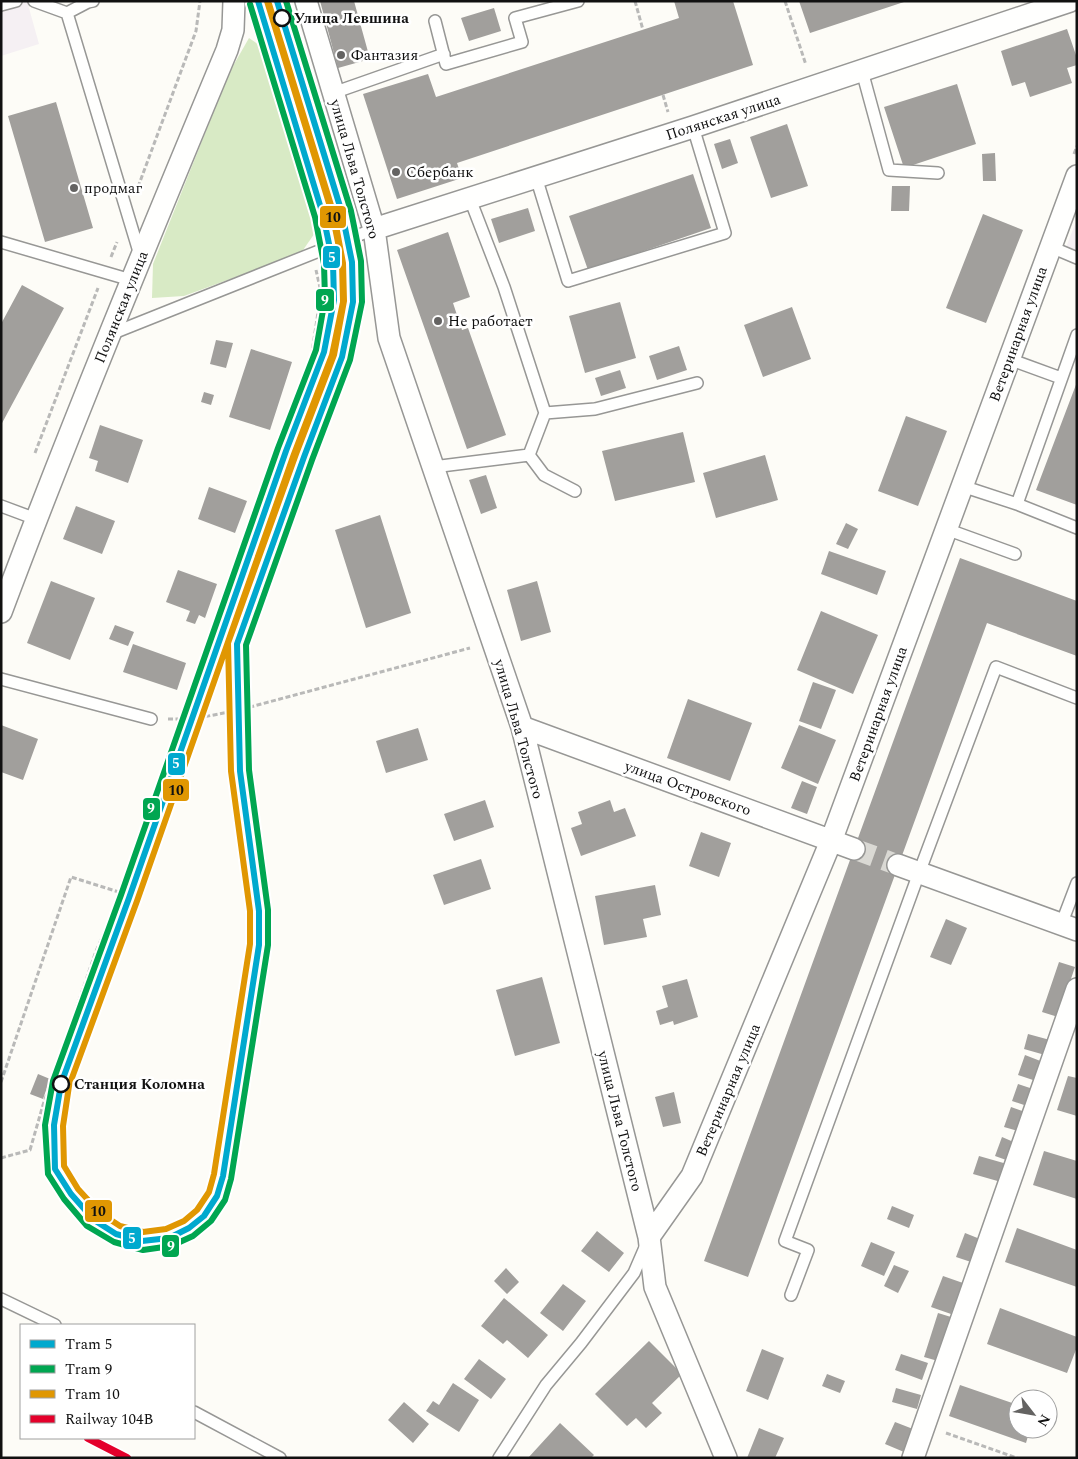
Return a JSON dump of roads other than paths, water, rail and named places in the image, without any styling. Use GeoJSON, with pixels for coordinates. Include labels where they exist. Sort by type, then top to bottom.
{"type":"FeatureCollection","features":[{"type":"Feature","properties":{"kind":"street","name":"Полянская улица"},"geometry":{"type":"LineString","coordinates":[[1,612],[109,334],[227,50],[233,30],[234,1]]}},
{"type":"Feature","properties":{"kind":"street","name":"улица Льва Толстого"},"geometry":{"type":"LineString","coordinates":[[306,1],[374,229],[390,338],[522,727],[649,1237],[655,1287],[726,1458]]}},
{"type":"Feature","properties":{"kind":"street","name":"Полянская улица"},"geometry":{"type":"LineString","coordinates":[[374,229],[693,127],[1070,1]]}},
{"type":"Feature","properties":{"kind":"street","name":"Ветеринарная улица"},"geometry":{"type":"LineString","coordinates":[[649,1237],[692,1176],[831,841],[1077,176]]}},
{"type":"Feature","properties":{"kind":"street","name":"улица Островского"},"geometry":{"type":"LineString","coordinates":[[522,727],[854,849]]}},
{"type":"Feature","properties":{"kind":"street"},"geometry":{"type":"LineString","coordinates":[[898,865],[1069,928]]}},
{"type":"Feature","properties":{"kind":"street"},"geometry":{"type":"LineString","coordinates":[[912,1458],[1077,988]]}},
{"type":"Feature","properties":{"kind":"lane"},"geometry":{"type":"LineString","coordinates":[[1,5],[16,1]]}},
{"type":"Feature","properties":{"kind":"lane"},"geometry":{"type":"LineString","coordinates":[[34,1],[67,13],[93,1]]}},
{"type":"Feature","properties":{"kind":"lane"},"geometry":{"type":"LineString","coordinates":[[435,21],[446,64],[522,42],[515,18],[578,1]]}},
{"type":"Feature","properties":{"kind":"lane"},"geometry":{"type":"LineString","coordinates":[[67,13],[141,258]]}},
{"type":"Feature","properties":{"kind":"lane"},"geometry":{"type":"LineString","coordinates":[[333,93],[444,54]]}},
{"type":"Feature","properties":{"kind":"lane"},"geometry":{"type":"LineString","coordinates":[[862,71],[889,170],[938,173]]}},
{"type":"Feature","properties":{"kind":"lane"},"geometry":{"type":"LineString","coordinates":[[536,177],[568,281],[724,233],[693,127]]}},
{"type":"Feature","properties":{"kind":"lane"},"geometry":{"type":"LineString","coordinates":[[470,199],[504,287],[546,413],[529,455]]}},
{"type":"Feature","properties":{"kind":"lane"},"geometry":{"type":"LineString","coordinates":[[109,334],[374,229]]}},
{"type":"Feature","properties":{"kind":"lane"},"geometry":{"type":"LineString","coordinates":[[1,242],[131,280]]}},
{"type":"Feature","properties":{"kind":"lane"},"geometry":{"type":"LineString","coordinates":[[1051,248],[1077,258]]}},
{"type":"Feature","properties":{"kind":"lane"},"geometry":{"type":"LineString","coordinates":[[1017,504],[1077,335]]}},
{"type":"Feature","properties":{"kind":"lane"},"geometry":{"type":"LineString","coordinates":[[1009,359],[1061,378]]}},
{"type":"Feature","properties":{"kind":"lane"},"geometry":{"type":"LineString","coordinates":[[546,413],[595,409],[697,383]]}},
{"type":"Feature","properties":{"kind":"lane"},"geometry":{"type":"LineString","coordinates":[[433,467],[529,455]]}},
{"type":"Feature","properties":{"kind":"lane"},"geometry":{"type":"LineString","coordinates":[[529,455],[544,475],[575,491]]}},
{"type":"Feature","properties":{"kind":"lane"},"geometry":{"type":"LineString","coordinates":[[962,486],[1017,504],[1077,528]]}},
{"type":"Feature","properties":{"kind":"lane"},"geometry":{"type":"LineString","coordinates":[[1,506],[36,519]]}},
{"type":"Feature","properties":{"kind":"lane"},"geometry":{"type":"LineString","coordinates":[[946,529],[1015,554]]}},
{"type":"Feature","properties":{"kind":"lane"},"geometry":{"type":"LineString","coordinates":[[791,1295],[808,1250],[785,1242],[996,667],[1077,698]]}},
{"type":"Feature","properties":{"kind":"lane"},"geometry":{"type":"LineString","coordinates":[[1,679],[151,719]]}},
{"type":"Feature","properties":{"kind":"lane"},"geometry":{"type":"LineString","coordinates":[[1069,928],[1077,883]]}},
{"type":"Feature","properties":{"kind":"lane"},"geometry":{"type":"LineString","coordinates":[[499,1458],[546,1385],[581,1343],[634,1273],[649,1237]]}},
{"type":"Feature","properties":{"kind":"lane"},"geometry":{"type":"LineString","coordinates":[[1,1299],[53,1324]]}},
{"type":"Feature","properties":{"kind":"lane"},"geometry":{"type":"LineString","coordinates":[[195,1413],[280,1458]]}},
{"type":"Feature","properties":{"kind":"tunnel"},"geometry":{"type":"LineString","coordinates":[[854,849],[898,865]]}},
{"type":"Feature","properties":{"kind":"tram line","name":"5"},"geometry":{"type":"LineString","coordinates":[[258,1],[323,215],[333,263],[334,300],[324,352],[286,451],[129,898],[61,1084],[54,1125],[55,1169],[71,1194],[94,1220],[116,1234],[142,1241],[169,1238],[189,1228],[204,1216],[217,1196],[223,1176],[259,945],[259,911],[240,771],[237,644],[342,357],[353,302],[352,262],[342,213],[277,1]]}},
{"type":"Feature","properties":{"kind":"tram line","name":"10"},"geometry":{"type":"LineString","coordinates":[[267,1],[332,213],[342,262],[343,302],[332,355],[294,454],[137,901],[69,1086],[63,1126],[64,1166],[78,1189],[100,1213],[120,1226],[143,1232],[166,1229],[184,1221],[197,1210],[209,1192],[214,1174],[250,944],[250,911],[231,771],[228,643],[334,355],[344,301],[343,263],[334,215],[269,4]]}},
{"type":"Feature","properties":{"kind":"tram line","name":"9"},"geometry":{"type":"LineString","coordinates":[[250,4],[315,217],[324,264],[325,299],[316,350],[278,448],[121,895],[53,1081],[45,1125],[48,1174],[64,1199],[87,1226],[114,1242],[143,1250],[171,1246],[193,1236],[211,1221],[225,1200],[231,1179],[268,945],[268,910],[249,770],[246,645],[350,360],[362,302],[361,261],[351,211],[286,1]]}},
{"type":"Feature","properties":{"kind":"rail line","name":"104В"},"geometry":{"type":"LineString","coordinates":[[90,1439],[127,1458]]}},
{"type":"Feature","properties":{"kind":"place","name":"Улица Левшина"},"geometry":{"type":"Point","coordinates":[282,18]}},
{"type":"Feature","properties":{"kind":"place","name":"Фантазия"},"geometry":{"type":"Point","coordinates":[341,55]}},
{"type":"Feature","properties":{"kind":"place","name":"Сбербанк"},"geometry":{"type":"Point","coordinates":[396,172]}},
{"type":"Feature","properties":{"kind":"place","name":"продмаг"},"geometry":{"type":"Point","coordinates":[74,188]}},
{"type":"Feature","properties":{"kind":"place","name":"Не работает"},"geometry":{"type":"Point","coordinates":[438,321]}},
{"type":"Feature","properties":{"kind":"place","name":"Станция Коломна"},"geometry":{"type":"Point","coordinates":[61,1084]}}]}
